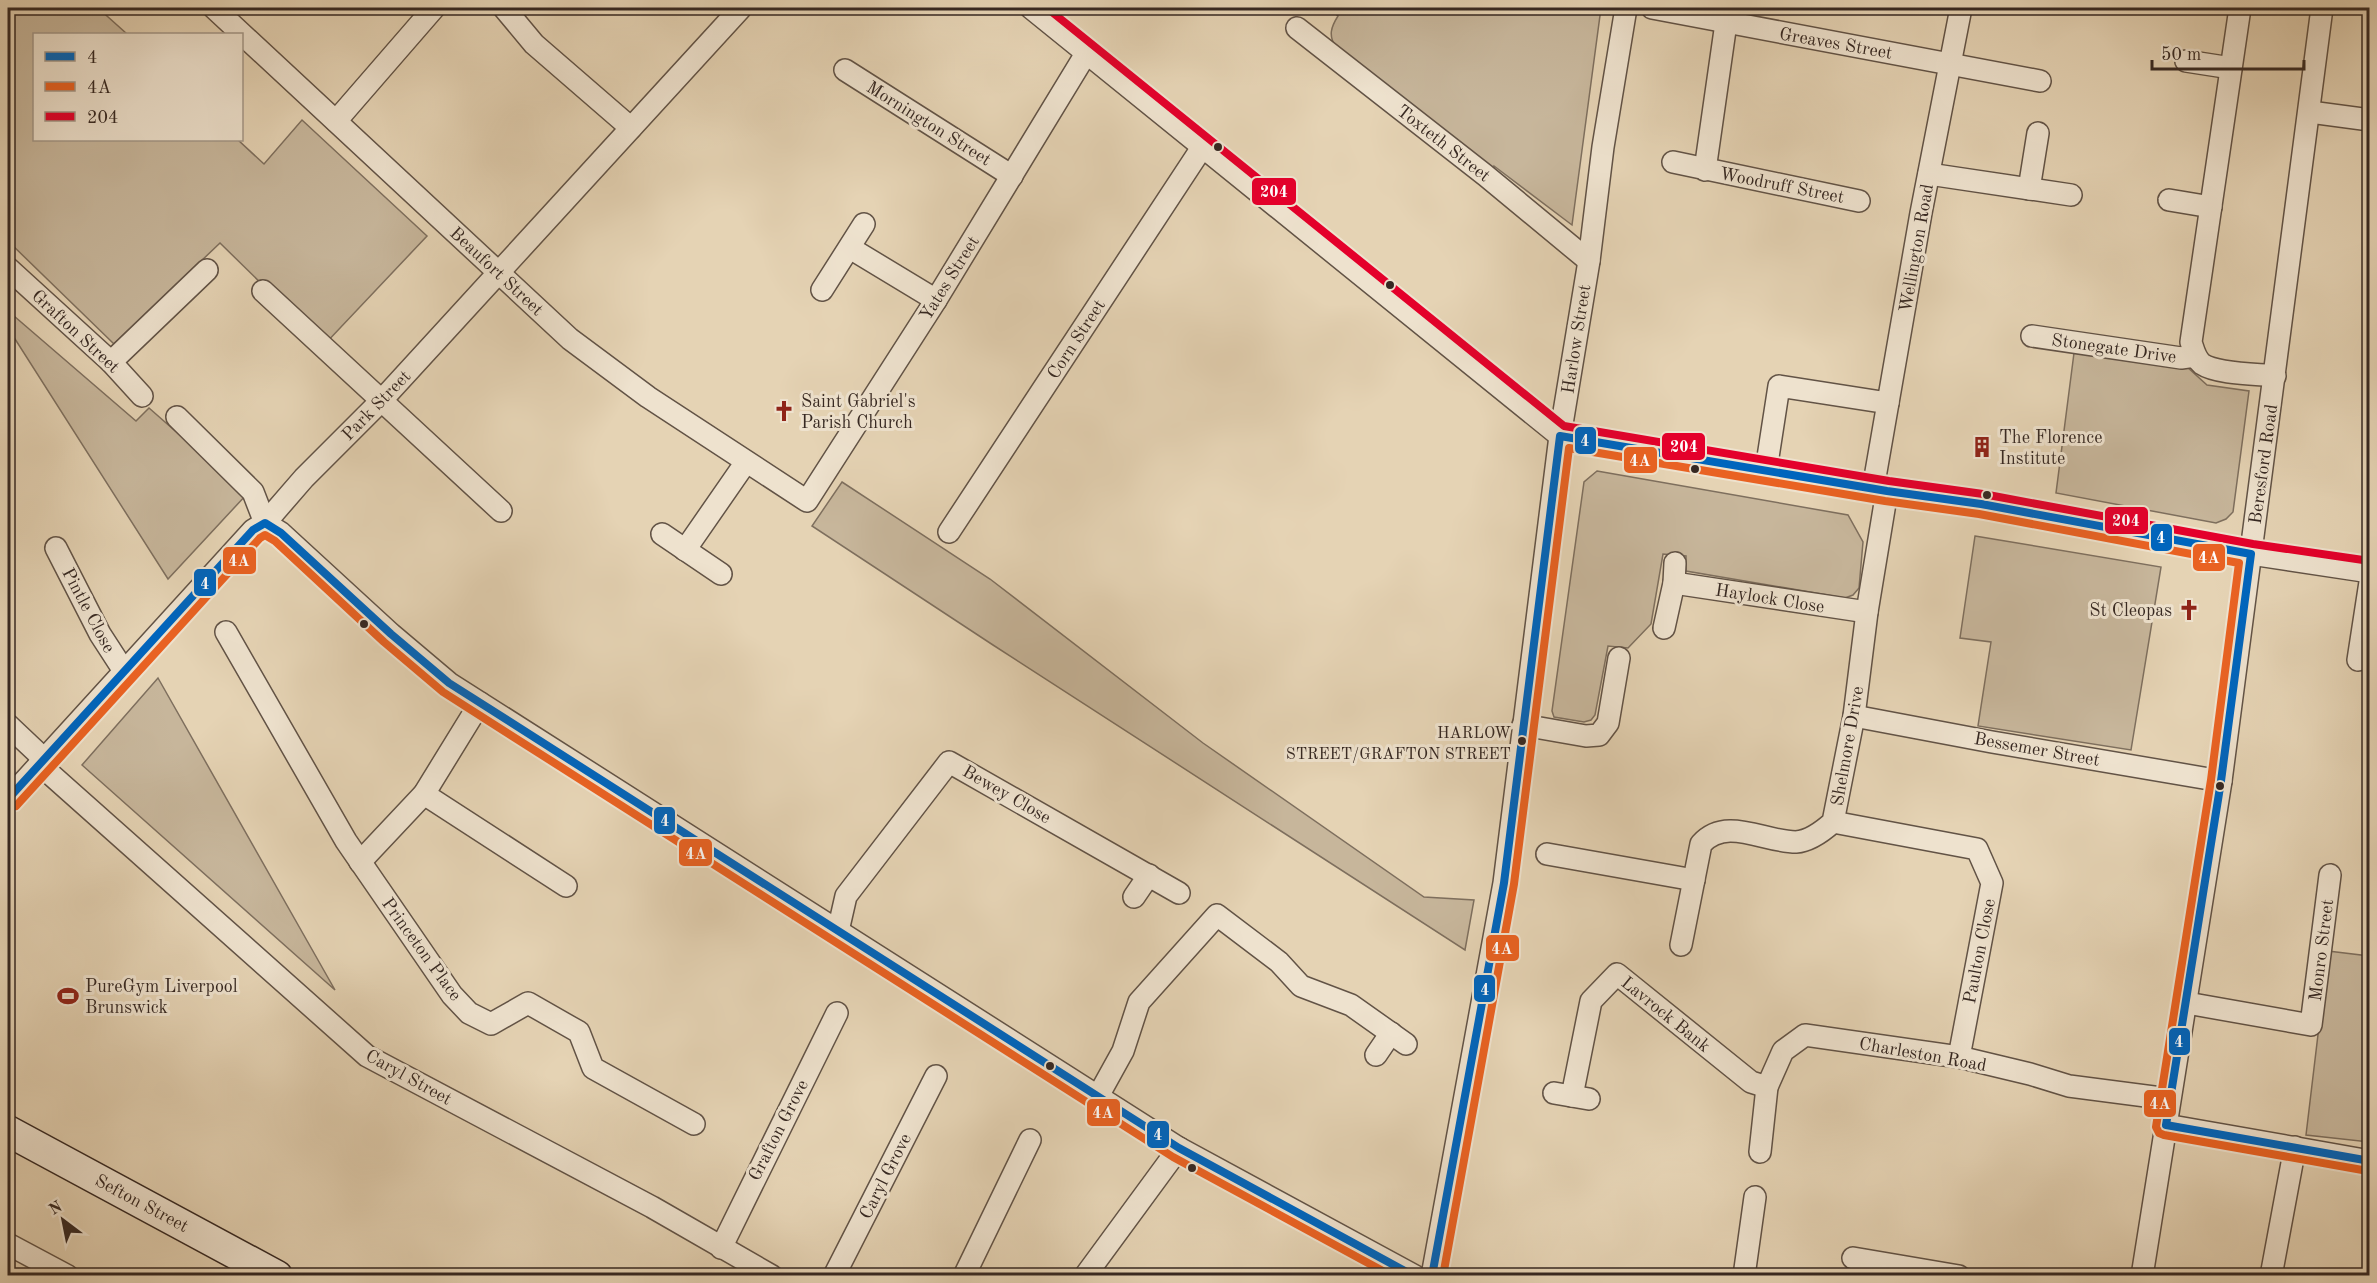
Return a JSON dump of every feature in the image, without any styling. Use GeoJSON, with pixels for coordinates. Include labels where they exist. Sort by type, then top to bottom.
{"type":"FeatureCollection","features":[{"type":"Feature","properties":{"kind":"street","name":"Beaufort Street"},"geometry":{"type":"LineString","coordinates":[[213,8],[240,33]]}},
{"type":"Feature","properties":{"kind":"street"},"geometry":{"type":"LineString","coordinates":[[336,121],[434,8]]}},
{"type":"Feature","properties":{"kind":"street"},"geometry":{"type":"LineString","coordinates":[[504,8],[534,44],[631,128]]}},
{"type":"Feature","properties":{"kind":"street","name":"Park Street"},"geometry":{"type":"LineString","coordinates":[[8,799],[253,530],[265,523],[304,478],[381,401],[741,8]]}},
{"type":"Feature","properties":{"kind":"street"},"geometry":{"type":"LineString","coordinates":[[1030,8],[1560,436],[1880,490],[1981,504],[2251,554],[2370,572]]}},
{"type":"Feature","properties":{"kind":"street","name":"Harlow Street"},"geometry":{"type":"LineString","coordinates":[[1432,1275],[1504,883],[1560,436],[1589,261],[1603,147],[1626,8]]}},
{"type":"Feature","properties":{"kind":"street","name":"Greaves Street"},"geometry":{"type":"LineString","coordinates":[[1652,8],[2040,81]]}},
{"type":"Feature","properties":{"kind":"street","name":"Wellington Road"},"geometry":{"type":"LineString","coordinates":[[1880,490],[1888,403],[1961,8]]}},
{"type":"Feature","properties":{"kind":"street","name":"Stonegate Drive"},"geometry":{"type":"LineString","coordinates":[[2248,8],[2231,68],[2191,342],[2195,356],[2203,365],[2217,369],[2275,376]]}},
{"type":"Feature","properties":{"kind":"street","name":"Beresford Road"},"geometry":{"type":"LineString","coordinates":[[2142,1275],[2222,781],[2322,8]]}},
{"type":"Feature","properties":{"kind":"street","name":"Woodruff Street"},"geometry":{"type":"LineString","coordinates":[[1705,170],[1726,23]]}},
{"type":"Feature","properties":{"kind":"street","name":"Toxteth Street"},"geometry":{"type":"LineString","coordinates":[[1298,28],[1485,175],[1589,261]]}},
{"type":"Feature","properties":{"kind":"street","name":"Beaufort Street"},"geometry":{"type":"LineString","coordinates":[[243,36],[570,339],[648,397],[807,501]]}},
{"type":"Feature","properties":{"kind":"street","name":"Yates Street"},"geometry":{"type":"LineString","coordinates":[[807,501],[936,300],[1087,52]]}},
{"type":"Feature","properties":{"kind":"street"},"geometry":{"type":"LineString","coordinates":[[2186,60],[2231,68]]}},
{"type":"Feature","properties":{"kind":"street","name":"Mornington Street"},"geometry":{"type":"LineString","coordinates":[[845,70],[1012,176]]}},
{"type":"Feature","properties":{"kind":"street"},"geometry":{"type":"LineString","coordinates":[[2310,112],[2370,120]]}},
{"type":"Feature","properties":{"kind":"street"},"geometry":{"type":"LineString","coordinates":[[2029,189],[2038,133]]}},
{"type":"Feature","properties":{"kind":"street","name":"Corn Street"},"geometry":{"type":"LineString","coordinates":[[949,532],[1203,146]]}},
{"type":"Feature","properties":{"kind":"street","name":"Woodruff Street"},"geometry":{"type":"LineString","coordinates":[[1673,162],[1859,201]]}},
{"type":"Feature","properties":{"kind":"street"},"geometry":{"type":"LineString","coordinates":[[1929,174],[2071,195]]}},
{"type":"Feature","properties":{"kind":"street"},"geometry":{"type":"LineString","coordinates":[[2169,200],[2211,207]]}},
{"type":"Feature","properties":{"kind":"street"},"geometry":{"type":"LineString","coordinates":[[822,290],[864,224]]}},
{"type":"Feature","properties":{"kind":"street"},"geometry":{"type":"LineString","coordinates":[[850,248],[936,300]]}},
{"type":"Feature","properties":{"kind":"street","name":"Grafton Street"},"geometry":{"type":"LineString","coordinates":[[8,268],[111,362],[142,396]]}},
{"type":"Feature","properties":{"kind":"street"},"geometry":{"type":"LineString","coordinates":[[111,362],[207,270]]}},
{"type":"Feature","properties":{"kind":"street"},"geometry":{"type":"LineString","coordinates":[[263,291],[501,511]]}},
{"type":"Feature","properties":{"kind":"street","name":"Stonegate Drive"},"geometry":{"type":"LineString","coordinates":[[2032,336],[2181,358],[2195,356]]}},
{"type":"Feature","properties":{"kind":"street"},"geometry":{"type":"LineString","coordinates":[[1766,470],[1779,386],[1888,403]]}},
{"type":"Feature","properties":{"kind":"street"},"geometry":{"type":"LineString","coordinates":[[177,417],[254,492],[265,523],[281,533],[391,634],[449,683],[1097,1098],[1179,1148],[1415,1275]]}},
{"type":"Feature","properties":{"kind":"street"},"geometry":{"type":"LineString","coordinates":[[685,550],[746,462]]}},
{"type":"Feature","properties":{"kind":"street","name":"Shelmore Drive"},"geometry":{"type":"LineString","coordinates":[[1681,945],[1701,844],[1716,832],[1724,830],[1796,842],[1817,834],[1833,822],[1854,716],[1880,490]]}},
{"type":"Feature","properties":{"kind":"street"},"geometry":{"type":"LineString","coordinates":[[662,534],[722,574]]}},
{"type":"Feature","properties":{"kind":"street","name":"Pintle Close"},"geometry":{"type":"LineString","coordinates":[[56,548],[103,639],[124,671]]}},
{"type":"Feature","properties":{"kind":"street","name":"Haylock Close"},"geometry":{"type":"LineString","coordinates":[[1664,628],[1675,573],[1867,612]]}},
{"type":"Feature","properties":{"kind":"street"},"geometry":{"type":"LineString","coordinates":[[2358,660],[2370,582]]}},
{"type":"Feature","properties":{"kind":"street","name":"Princeton Place"},"geometry":{"type":"LineString","coordinates":[[226,632],[346,842],[452,995],[469,1013],[491,1024],[528,1003],[579,1032],[593,1068],[694,1124]]}},
{"type":"Feature","properties":{"kind":"street"},"geometry":{"type":"LineString","coordinates":[[1523,724],[1586,736],[1599,735],[1608,723],[1619,658]]}},
{"type":"Feature","properties":{"kind":"street"},"geometry":{"type":"LineString","coordinates":[[360,862],[424,794],[480,703]]}},
{"type":"Feature","properties":{"kind":"street","name":"Bessemer Street"},"geometry":{"type":"LineString","coordinates":[[1854,716],[2222,781]]}},
{"type":"Feature","properties":{"kind":"street","name":"Caryl Street"},"geometry":{"type":"LineString","coordinates":[[8,725],[41,762],[367,1056],[652,1207],[772,1275]]}},
{"type":"Feature","properties":{"kind":"street","name":"Bewey Close"},"geometry":{"type":"LineString","coordinates":[[838,931],[846,896],[950,762],[1179,893]]}},
{"type":"Feature","properties":{"kind":"street"},"geometry":{"type":"LineString","coordinates":[[424,794],[566,886]]}},
{"type":"Feature","properties":{"kind":"street","name":"Paulton Close"},"geometry":{"type":"LineString","coordinates":[[1833,822],[1977,849],[1992,883],[1959,1057]]}},
{"type":"Feature","properties":{"kind":"street"},"geometry":{"type":"LineString","coordinates":[[1546,854],[1694,880]]}},
{"type":"Feature","properties":{"kind":"street"},"geometry":{"type":"LineString","coordinates":[[1134,897],[1149,875]]}},
{"type":"Feature","properties":{"kind":"street","name":"Monro Street"},"geometry":{"type":"LineString","coordinates":[[2187,1003],[2311,1025],[2330,875]]}},
{"type":"Feature","properties":{"kind":"street"},"geometry":{"type":"LineString","coordinates":[[1097,1098],[1123,1051],[1139,1002],[1218,915],[1279,962],[1301,986],[1351,1005],[1398,1038],[1376,1055]]}},
{"type":"Feature","properties":{"kind":"street","name":"Lavrock Bank"},"geometry":{"type":"LineString","coordinates":[[1572,1096],[1592,1001],[1617,974],[1751,1082],[1767,1087]]}},
{"type":"Feature","properties":{"kind":"street","name":"Grafton Grove"},"geometry":{"type":"LineString","coordinates":[[721,1248],[837,1013]]}},
{"type":"Feature","properties":{"kind":"street","name":"Charleston Road"},"geometry":{"type":"LineString","coordinates":[[1760,1152],[1767,1087],[1783,1051],[1805,1035],[1959,1057],[2069,1086],[2169,1099]]}},
{"type":"Feature","properties":{"kind":"street","name":"Caryl Grove"},"geometry":{"type":"LineString","coordinates":[[834,1275],[936,1076]]}},
{"type":"Feature","properties":{"kind":"street"},"geometry":{"type":"LineString","coordinates":[[2166,1125],[2370,1161]]}},
{"type":"Feature","properties":{"kind":"street","name":"Sefton Street"},"geometry":{"type":"LineString","coordinates":[[8,1131],[277,1275]]}},
{"type":"Feature","properties":{"kind":"street"},"geometry":{"type":"LineString","coordinates":[[964,1275],[1030,1140]]}},
{"type":"Feature","properties":{"kind":"street"},"geometry":{"type":"LineString","coordinates":[[2271,1275],[2295,1147]]}},
{"type":"Feature","properties":{"kind":"street"},"geometry":{"type":"LineString","coordinates":[[1085,1275],[1179,1148]]}},
{"type":"Feature","properties":{"kind":"street"},"geometry":{"type":"LineString","coordinates":[[1744,1275],[1755,1197]]}},
{"type":"Feature","properties":{"kind":"street"},"geometry":{"type":"LineString","coordinates":[[8,1244],[68,1275]]}},
{"type":"Feature","properties":{"kind":"street"},"geometry":{"type":"LineString","coordinates":[[1866,1265],[1959,1275]]}},
{"type":"Feature","properties":{"kind":"shaded area"},"geometry":{"type":"Polygon","coordinates":[[[8,8],[98,8],[126,33],[33,33],[33,141],[239,141],[264,164],[302,120],[427,236],[324,345],[220,243],[114,344],[8,241],[8,8]]]}},
{"type":"Feature","properties":{"kind":"shaded area"},"geometry":{"type":"Polygon","coordinates":[[[1328,8],[1601,8],[1572,225],[1494,166],[1493,172],[1336,47],[1331,31],[1338,16],[1328,8]]]}},
{"type":"Feature","properties":{"kind":"shaded area"},"geometry":{"type":"Polygon","coordinates":[[[14,316],[136,421],[149,408],[247,494],[168,579],[8,328],[8,320],[14,316]]]}},
{"type":"Feature","properties":{"kind":"shaded area"},"geometry":{"type":"Polygon","coordinates":[[[2074,353],[2186,366],[2207,385],[2249,391],[2233,512],[2226,519],[2216,523],[2056,493],[2074,353]]]}},
{"type":"Feature","properties":{"kind":"shaded area"},"geometry":{"type":"Polygon","coordinates":[[[1597,471],[1848,515],[1863,542],[1859,588],[1853,595],[1845,598],[1686,571],[1686,556],[1663,554],[1651,624],[1628,648],[1608,646],[1595,715],[1591,720],[1584,722],[1554,717],[1552,711],[1584,482],[1597,471]]]}},
{"type":"Feature","properties":{"kind":"shaded area"},"geometry":{"type":"Polygon","coordinates":[[[842,482],[990,579],[1203,743],[1424,897],[1474,900],[1465,950],[812,526],[842,482]]]}},
{"type":"Feature","properties":{"kind":"shaded area"},"geometry":{"type":"Polygon","coordinates":[[[1975,536],[2161,567],[2131,750],[1978,726],[1991,642],[1960,638],[1975,536]]]}},
{"type":"Feature","properties":{"kind":"shaded area"},"geometry":{"type":"Polygon","coordinates":[[[158,678],[335,990],[82,765],[158,678]]]}},
{"type":"Feature","properties":{"kind":"shaded area"},"geometry":{"type":"Polygon","coordinates":[[[2328,951],[2369,956],[2369,1142],[2306,1135],[2328,951]]]}},
{"type":"Feature","properties":{"kind":"transit line","name":"204"},"geometry":{"type":"LineString","coordinates":[[1047,8],[1564,426],[1889,481],[1983,494],[2253,544],[2370,561]]}},
{"type":"Feature","properties":{"kind":"transit line","name":"4"},"geometry":{"type":"LineString","coordinates":[[1432,1276],[1504,883],[1560,436],[1887,491],[1981,504],[2251,554],[2221,781],[2166,1125],[2370,1161]]}},
{"type":"Feature","properties":{"kind":"transit line","name":"4A"},"geometry":{"type":"LineString","coordinates":[[1443,1276],[1514,884],[1569,448],[1885,501],[1979,514],[2239,563],[2211,780],[2156,1127],[2159,1133],[2164,1135],[2368,1171]]}},
{"type":"Feature","properties":{"kind":"transit line","name":"4"},"geometry":{"type":"LineString","coordinates":[[8,799],[253,530],[265,523],[281,533],[391,634],[449,683],[1179,1148],[1414,1276]]}},
{"type":"Feature","properties":{"kind":"transit line","name":"4A"},"geometry":{"type":"LineString","coordinates":[[16,806],[265,535],[275,541],[384,642],[443,692],[1173,1157],[1392,1276]]}},
{"type":"Feature","properties":{"kind":"place","name":"Saint Gabriel's Parish Church"},"geometry":{"type":"Point","coordinates":[784,411]}},
{"type":"Feature","properties":{"kind":"place","name":"The Florence Institute"},"geometry":{"type":"Point","coordinates":[1982,447]}},
{"type":"Feature","properties":{"kind":"place","name":"St Cleopas"},"geometry":{"type":"Point","coordinates":[2189,610]}},
{"type":"Feature","properties":{"kind":"place","name":"HARLOW STREET/GRAFTON STREET"},"geometry":{"type":"Point","coordinates":[1522,741]}},
{"type":"Feature","properties":{"kind":"place","name":"PureGym Liverpool Brunswick"},"geometry":{"type":"Point","coordinates":[68,996]}}]}
